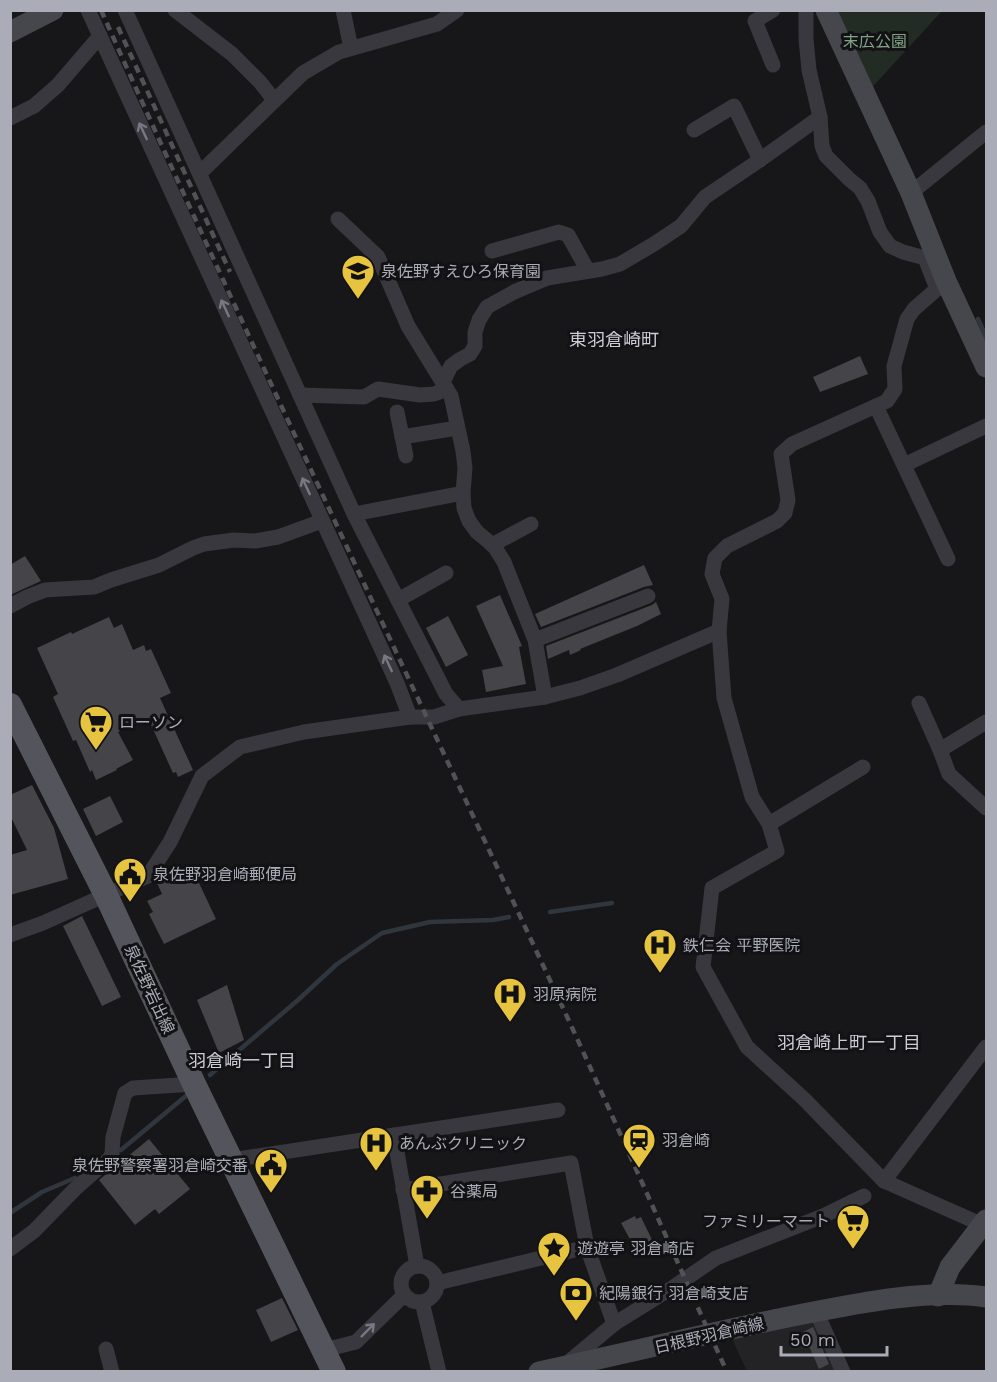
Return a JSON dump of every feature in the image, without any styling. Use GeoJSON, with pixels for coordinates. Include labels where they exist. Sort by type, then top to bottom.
{"type":"FeatureCollection","features":[{"type":"Feature","properties":{"kind":"main road","name":"泉佐野岩出線"},"geometry":{"type":"LineString","coordinates":[[10,705],[106,896],[194,1084],[329,1361]]}},
{"type":"Feature","properties":{"kind":"street"},"geometry":{"type":"LineString","coordinates":[[10,32],[53,10]]}},
{"type":"Feature","properties":{"kind":"street"},"geometry":{"type":"LineString","coordinates":[[88,10],[397,683],[410,717]]}},
{"type":"Feature","properties":{"kind":"street"},"geometry":{"type":"LineString","coordinates":[[125,10],[354,514],[446,694],[459,709]]}},
{"type":"Feature","properties":{"kind":"street"},"geometry":{"type":"LineString","coordinates":[[175,10],[232,54],[274,100]]}},
{"type":"Feature","properties":{"kind":"street"},"geometry":{"type":"LineString","coordinates":[[343,10],[351,48]]}},
{"type":"Feature","properties":{"kind":"street"},"geometry":{"type":"LineString","coordinates":[[200,173],[303,73],[339,52],[437,24],[457,10]]}},
{"type":"Feature","properties":{"kind":"street"},"geometry":{"type":"LineString","coordinates":[[772,65],[755,21],[773,10]]}},
{"type":"Feature","properties":{"kind":"street"},"geometry":{"type":"LineString","coordinates":[[806,10],[809,70],[820,117],[822,146],[826,156],[860,188],[868,201],[880,232],[890,246],[925,258],[987,367]]}},
{"type":"Feature","properties":{"kind":"street"},"geometry":{"type":"LineString","coordinates":[[826,10],[911,193],[941,285]]}},
{"type":"Feature","properties":{"kind":"street"},"geometry":{"type":"LineString","coordinates":[[10,118],[33,106],[58,85],[100,36]]}},
{"type":"Feature","properties":{"kind":"street"},"geometry":{"type":"LineString","coordinates":[[694,130],[735,106],[760,160]]}},
{"type":"Feature","properties":{"kind":"street"},"geometry":{"type":"LineString","coordinates":[[300,395],[364,397],[378,389],[420,395],[434,394],[445,386],[451,366],[470,354],[475,346],[479,320],[487,308],[514,292],[547,278],[620,264],[681,226],[705,197],[820,117]]}},
{"type":"Feature","properties":{"kind":"street"},"geometry":{"type":"LineString","coordinates":[[911,193],[987,132]]}},
{"type":"Feature","properties":{"kind":"street"},"geometry":{"type":"LineString","coordinates":[[338,219],[378,257],[408,326],[451,396],[465,468],[464,508],[477,532],[492,544],[504,562],[535,640],[545,697]]}},
{"type":"Feature","properties":{"kind":"street"},"geometry":{"type":"LineString","coordinates":[[492,251],[559,232],[568,235],[588,271]]}},
{"type":"Feature","properties":{"kind":"street"},"geometry":{"type":"LineString","coordinates":[[938,1296],[950,1267],[985,1223],[884,1181],[804,1099],[747,1047],[703,967],[712,888],[777,851],[769,824],[752,797],[724,698],[718,631],[722,599],[712,574],[714,558],[727,546],[777,520],[784,513],[788,500],[782,454],[792,444],[887,401],[895,389],[894,366],[907,319],[914,309],[941,285]]}},
{"type":"Feature","properties":{"kind":"street"},"geometry":{"type":"LineString","coordinates":[[876,406],[948,559]]}},
{"type":"Feature","properties":{"kind":"street"},"geometry":{"type":"LineString","coordinates":[[397,412],[406,456]]}},
{"type":"Feature","properties":{"kind":"street"},"geometry":{"type":"LineString","coordinates":[[903,465],[987,426]]}},
{"type":"Feature","properties":{"kind":"street"},"geometry":{"type":"LineString","coordinates":[[402,437],[457,428]]}},
{"type":"Feature","properties":{"kind":"street"},"geometry":{"type":"LineString","coordinates":[[354,514],[463,494]]}},
{"type":"Feature","properties":{"kind":"street"},"geometry":{"type":"LineString","coordinates":[[10,606],[45,590],[94,587],[159,565],[204,544],[234,540],[255,541],[278,537],[322,521]]}},
{"type":"Feature","properties":{"kind":"street"},"geometry":{"type":"LineString","coordinates":[[492,544],[531,524]]}},
{"type":"Feature","properties":{"kind":"street"},"geometry":{"type":"LineString","coordinates":[[398,600],[446,573]]}},
{"type":"Feature","properties":{"kind":"street"},"geometry":{"type":"LineString","coordinates":[[535,640],[648,596]]}},
{"type":"Feature","properties":{"kind":"street"},"geometry":{"type":"LineString","coordinates":[[10,935],[43,923],[148,876],[170,842],[202,776],[240,747],[304,732],[410,717],[434,717],[459,709],[545,697],[617,675],[718,631]]}},
{"type":"Feature","properties":{"kind":"street"},"geometry":{"type":"LineString","coordinates":[[919,703],[949,774],[987,808]]}},
{"type":"Feature","properties":{"kind":"street"},"geometry":{"type":"LineString","coordinates":[[940,750],[987,722]]}},
{"type":"Feature","properties":{"kind":"street"},"geometry":{"type":"LineString","coordinates":[[769,824],[863,767]]}},
{"type":"Feature","properties":{"kind":"street"},"geometry":{"type":"LineString","coordinates":[[884,1181],[987,1047]]}},
{"type":"Feature","properties":{"kind":"street"},"geometry":{"type":"LineString","coordinates":[[10,1249],[34,1231],[75,1189],[109,1159],[125,1093],[133,1088],[194,1084]]}},
{"type":"Feature","properties":{"kind":"street"},"geometry":{"type":"LineString","coordinates":[[231,1160],[558,1110]]}},
{"type":"Feature","properties":{"kind":"street"},"geometry":{"type":"LineString","coordinates":[[394,1135],[417,1266]]}},
{"type":"Feature","properties":{"kind":"street"},"geometry":{"type":"LineString","coordinates":[[403,1190],[571,1163],[587,1247],[614,1324]]}},
{"type":"Feature","properties":{"kind":"street"},"geometry":{"type":"LineString","coordinates":[[562,1367],[614,1324],[716,1258],[823,1216],[864,1196]]}},
{"type":"Feature","properties":{"kind":"street"},"geometry":{"type":"LineString","coordinates":[[437,1282],[587,1247]]}},
{"type":"Feature","properties":{"kind":"street"},"geometry":{"type":"LineString","coordinates":[[417,1266],[423,1266],[433,1272],[436,1277],[435,1294],[426,1302],[414,1302],[404,1295],[401,1289],[400,1283],[405,1272],[417,1266]]}},
{"type":"Feature","properties":{"kind":"street"},"geometry":{"type":"LineString","coordinates":[[329,1361],[356,1342],[404,1295]]}},
{"type":"Feature","properties":{"kind":"street","name":"日根野羽倉崎線"},"geometry":{"type":"LineString","coordinates":[[539,1371],[858,1303],[915,1297],[973,1295],[987,1297]]}},
{"type":"Feature","properties":{"kind":"street"},"geometry":{"type":"LineString","coordinates":[[422,1302],[439,1371]]}},
{"type":"Feature","properties":{"kind":"street"},"geometry":{"type":"LineString","coordinates":[[816,1311],[843,1371]]}},
{"type":"Feature","properties":{"kind":"street"},"geometry":{"type":"LineString","coordinates":[[106,1349],[112,1371]]}},
{"type":"Feature","properties":{"kind":"shaded area"},"geometry":{"type":"Polygon","coordinates":[[[811,1321],[817,1323],[839,1371],[747,1371],[731,1337],[811,1321]]]}},
{"type":"Feature","properties":{"kind":"green space","name":"末広公園"},"geometry":{"type":"Polygon","coordinates":[[[828,11],[942,11],[866,94],[828,11]]]}},
{"type":"Feature","properties":{"kind":"building"},"geometry":{"type":"Polygon","coordinates":[[[860,356],[868,374],[820,392],[813,377],[860,356]]]}},
{"type":"Feature","properties":{"kind":"building"},"geometry":{"type":"Polygon","coordinates":[[[25,556],[41,581],[10,595],[10,565],[25,556]]]}},
{"type":"Feature","properties":{"kind":"building"},"geometry":{"type":"Polygon","coordinates":[[[644,565],[653,585],[541,627],[535,614],[644,565]]]}},
{"type":"Feature","properties":{"kind":"building"},"geometry":{"type":"Polygon","coordinates":[[[500,595],[522,646],[519,647],[526,684],[486,692],[482,670],[503,666],[476,606],[500,595]]]}},
{"type":"Feature","properties":{"kind":"building"},"geometry":{"type":"Polygon","coordinates":[[[656,602],[661,614],[570,655],[569,650],[548,659],[546,646],[656,602]]]}},
{"type":"Feature","properties":{"kind":"building"},"geometry":{"type":"Polygon","coordinates":[[[448,616],[468,655],[446,667],[426,628],[448,616]]]}},
{"type":"Feature","properties":{"kind":"building"},"geometry":{"type":"Polygon","coordinates":[[[109,617],[114,628],[122,624],[133,650],[144,645],[146,651],[151,649],[171,693],[160,698],[193,770],[178,777],[176,772],[173,773],[148,718],[118,732],[133,760],[96,780],[92,770],[90,772],[53,697],[58,694],[37,648],[109,617]]]}},
{"type":"Feature","properties":{"kind":"building"},"geometry":{"type":"Polygon","coordinates":[[[32,785],[54,828],[68,879],[10,895],[10,855],[27,850],[10,815],[10,795],[32,785]]]}},
{"type":"Feature","properties":{"kind":"building"},"geometry":{"type":"Polygon","coordinates":[[[110,796],[123,822],[96,836],[83,809],[110,796]]]}},
{"type":"Feature","properties":{"kind":"building"},"geometry":{"type":"Polygon","coordinates":[[[191,866],[216,919],[164,944],[149,914],[153,912],[147,901],[162,894],[157,883],[191,866]]]}},
{"type":"Feature","properties":{"kind":"building"},"geometry":{"type":"Polygon","coordinates":[[[82,916],[121,997],[102,1006],[63,926],[82,916]]]}},
{"type":"Feature","properties":{"kind":"building"},"geometry":{"type":"Polygon","coordinates":[[[227,985],[244,1040],[219,1053],[197,1000],[227,985]]]}},
{"type":"Feature","properties":{"kind":"building"},"geometry":{"type":"Polygon","coordinates":[[[149,1139],[190,1189],[159,1214],[155,1209],[135,1225],[99,1180],[149,1139]]]}},
{"type":"Feature","properties":{"kind":"building"},"geometry":{"type":"Polygon","coordinates":[[[635,1216],[636,1219],[641,1217],[654,1244],[637,1252],[621,1223],[635,1216]]]}},
{"type":"Feature","properties":{"kind":"building"},"geometry":{"type":"Polygon","coordinates":[[[282,1298],[298,1330],[271,1342],[256,1310],[282,1298]]]}},
{"type":"Feature","properties":{"kind":"building"},"geometry":{"type":"Polygon","coordinates":[[[813,1327],[829,1364],[819,1369],[803,1332],[813,1327]]]}},
{"type":"Feature","properties":{"kind":"waterway"},"geometry":{"type":"LineString","coordinates":[[978,319],[986,337]]}},
{"type":"Feature","properties":{"kind":"waterway"},"geometry":{"type":"LineString","coordinates":[[550,912],[612,903]]}},
{"type":"Feature","properties":{"kind":"waterway"},"geometry":{"type":"LineString","coordinates":[[210,1075],[337,964],[382,933],[430,922],[493,920],[509,917]]}},
{"type":"Feature","properties":{"kind":"waterway"},"geometry":{"type":"LineString","coordinates":[[121,1150],[187,1095]]}},
{"type":"Feature","properties":{"kind":"waterway"},"geometry":{"type":"LineString","coordinates":[[10,1213],[42,1192],[75,1178]]}},
{"type":"Feature","properties":{"kind":"railway"},"geometry":{"type":"LineString","coordinates":[[101,10],[272,385],[605,1099],[727,1372]]}},
{"type":"Feature","properties":{"kind":"railway"},"geometry":{"type":"LineString","coordinates":[[118,27],[230,272]]}},
{"type":"Feature","properties":{"kind":"place","name":"泉佐野すえひろ保育園"},"geometry":{"type":"Point","coordinates":[358,300]}},
{"type":"Feature","properties":{"kind":"place","name":"ローソン"},"geometry":{"type":"Point","coordinates":[96,751]}},
{"type":"Feature","properties":{"kind":"place","name":"泉佐野羽倉崎郵便局"},"geometry":{"type":"Point","coordinates":[130,903]}},
{"type":"Feature","properties":{"kind":"place","name":"鉄仁会 平野医院"},"geometry":{"type":"Point","coordinates":[660,974]}},
{"type":"Feature","properties":{"kind":"place","name":"羽原病院"},"geometry":{"type":"Point","coordinates":[510,1023]}},
{"type":"Feature","properties":{"kind":"place","name":"羽倉崎"},"geometry":{"type":"Point","coordinates":[639,1169]}},
{"type":"Feature","properties":{"kind":"place","name":"あんぶクリニック"},"geometry":{"type":"Point","coordinates":[376,1172]}},
{"type":"Feature","properties":{"kind":"place","name":"泉佐野警察署羽倉崎交番"},"geometry":{"type":"Point","coordinates":[271,1194]}},
{"type":"Feature","properties":{"kind":"place","name":"谷薬局"},"geometry":{"type":"Point","coordinates":[427,1220]}},
{"type":"Feature","properties":{"kind":"place","name":"ファミリーマート"},"geometry":{"type":"Point","coordinates":[853,1250]}},
{"type":"Feature","properties":{"kind":"place","name":"遊遊亭 羽倉崎店"},"geometry":{"type":"Point","coordinates":[554,1277]}},
{"type":"Feature","properties":{"kind":"place","name":"紀陽銀行 羽倉崎支店"},"geometry":{"type":"Point","coordinates":[576,1322]}},
{"type":"Feature","properties":{"kind":"district","name":"東羽倉崎町"},"geometry":{"type":"Point","coordinates":[614,340]}},
{"type":"Feature","properties":{"kind":"district","name":"羽倉崎上町一丁目"},"geometry":{"type":"Point","coordinates":[849,1043]}},
{"type":"Feature","properties":{"kind":"district","name":"羽倉崎一丁目"},"geometry":{"type":"Point","coordinates":[242,1061]}}]}
